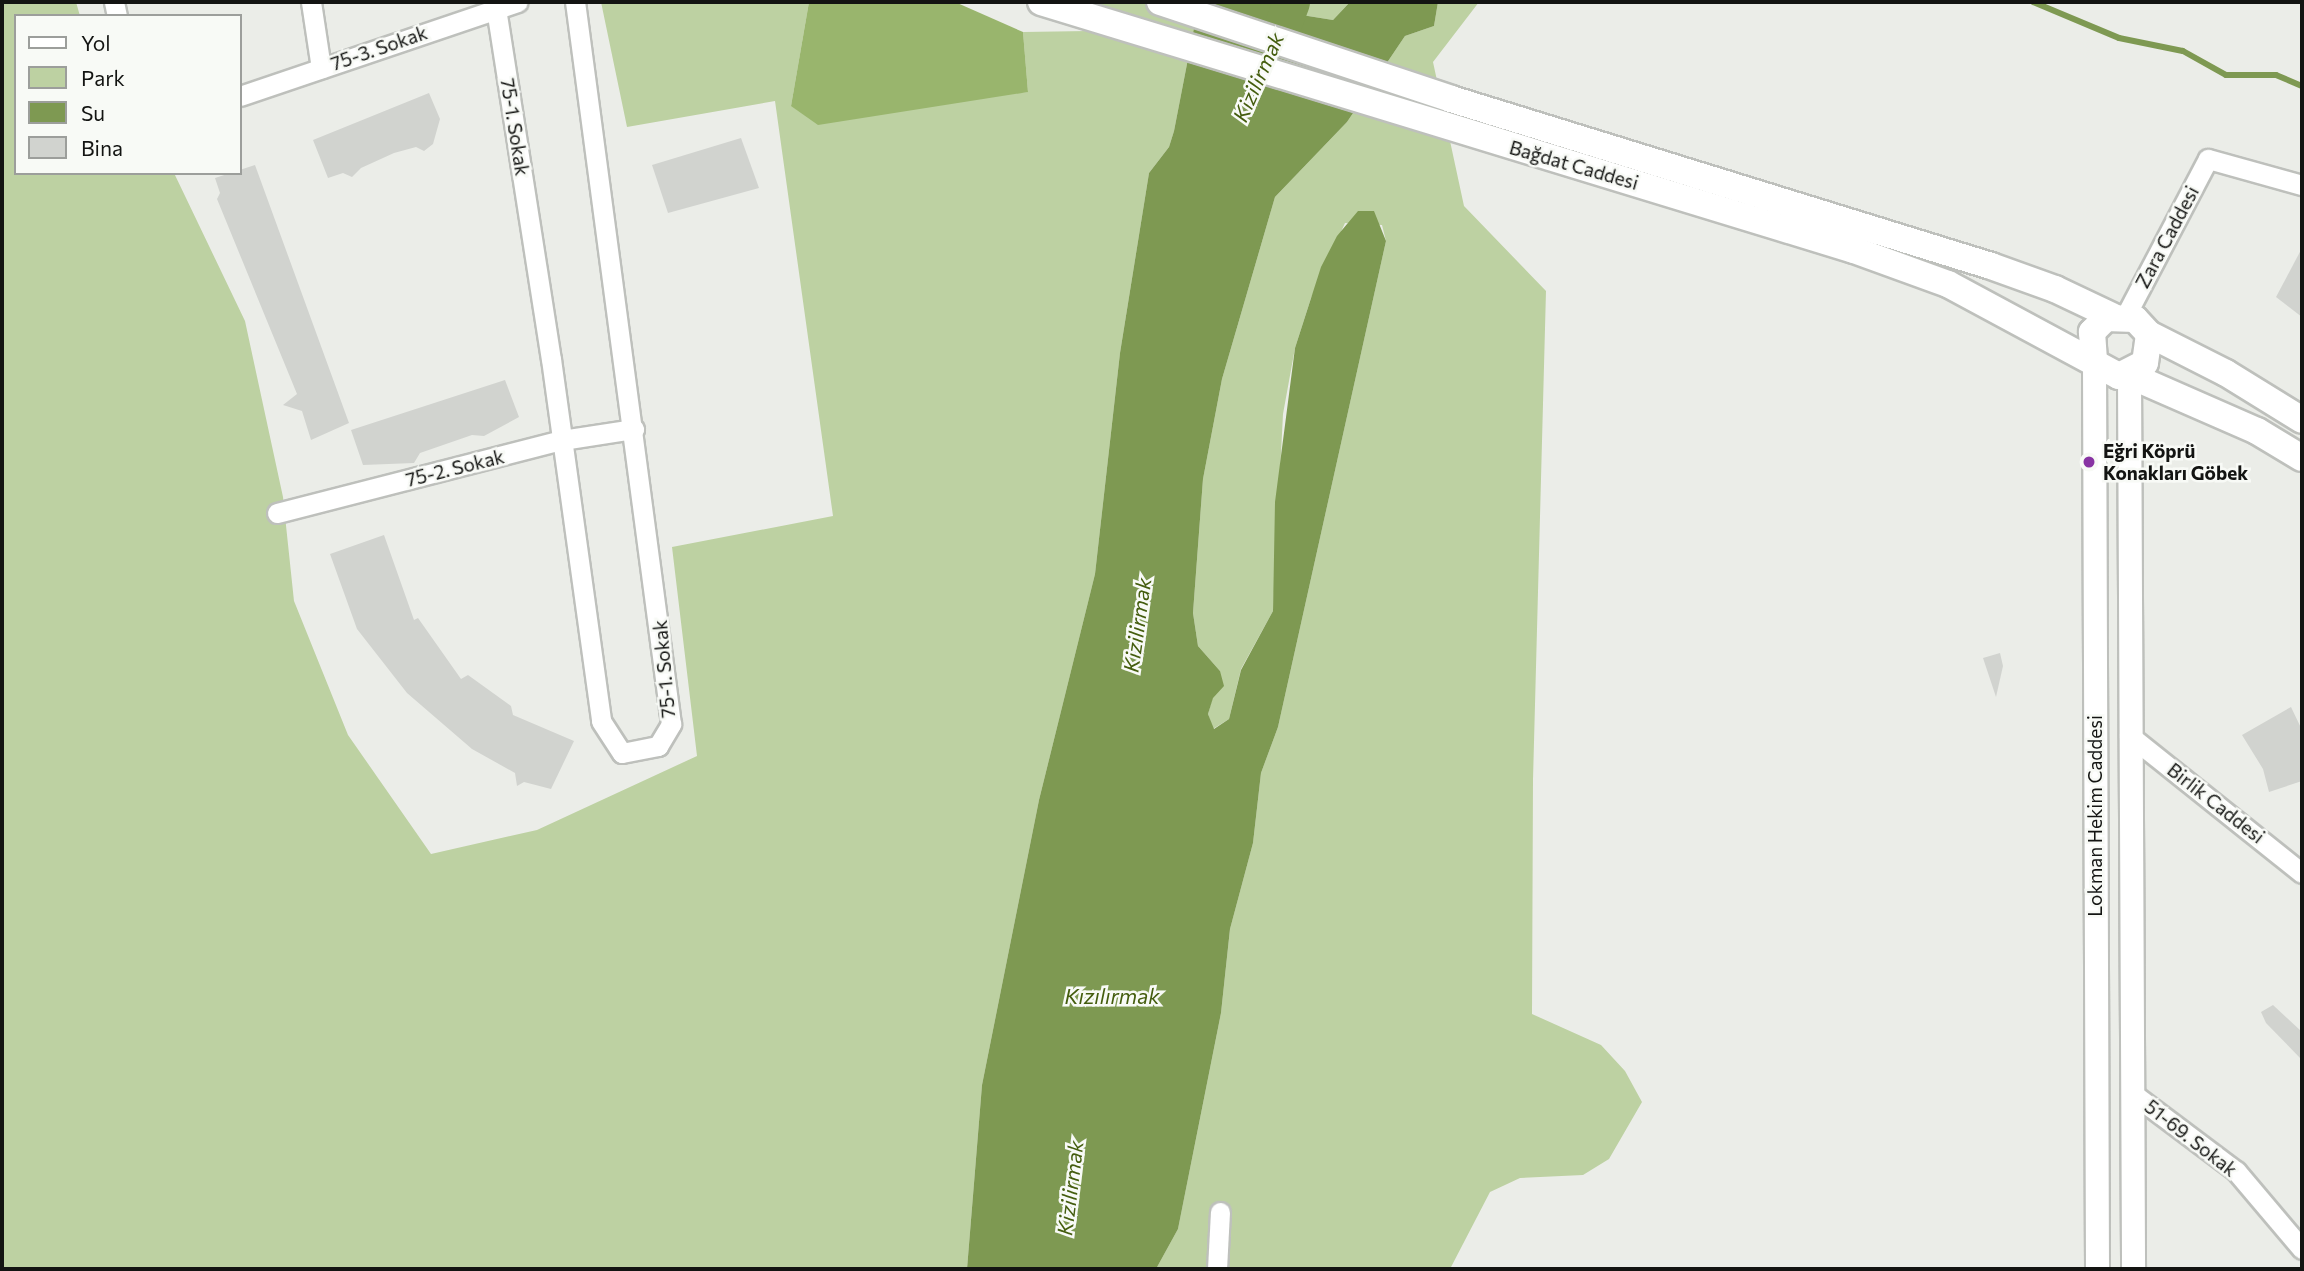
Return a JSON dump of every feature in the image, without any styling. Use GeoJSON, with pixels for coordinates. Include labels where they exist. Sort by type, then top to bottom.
{"type":"FeatureCollection","features":[{"type":"Feature","properties":{"kind":"main road","name":"Bağdat Caddesi"},"geometry":{"type":"LineString","coordinates":[[1041,2],[1477,138],[1854,250],[1948,284],[2119,376],[2129,375],[2257,431],[2302,458]]}},
{"type":"Feature","properties":{"kind":"main road","name":"Bağdat Caddesi"},"geometry":{"type":"LineString","coordinates":[[1160,2],[1451,99],[1990,266],[2055,289],[2119,316],[2136,319],[2149,334],[2227,373],[2302,420]]}},
{"type":"Feature","properties":{"kind":"main road"},"geometry":{"type":"LineString","coordinates":[[2094,362],[2092,332],[2119,316]]}},
{"type":"Feature","properties":{"kind":"main road"},"geometry":{"type":"LineString","coordinates":[[2129,375],[2145,363],[2149,334]]}},
{"type":"Feature","properties":{"kind":"street"},"geometry":{"type":"LineString","coordinates":[[311,2],[321,68]]}},
{"type":"Feature","properties":{"kind":"street","name":"75-3. Sokak"},"geometry":{"type":"LineString","coordinates":[[242,95],[496,5],[518,2]]}},
{"type":"Feature","properties":{"kind":"street","name":"75-1. Sokak"},"geometry":{"type":"LineString","coordinates":[[496,5],[562,440],[601,721],[622,753],[658,746],[671,724],[634,429],[575,2]]}},
{"type":"Feature","properties":{"kind":"street","name":"Zara Caddesi"},"geometry":{"type":"LineString","coordinates":[[2119,316],[2208,159],[2302,185]]}},
{"type":"Feature","properties":{"kind":"street","name":"Lokman Hekim Caddesi"},"geometry":{"type":"LineString","coordinates":[[2094,362],[2097,1269]]}},
{"type":"Feature","properties":{"kind":"street","name":"Lokman Hekim Caddesi"},"geometry":{"type":"LineString","coordinates":[[2129,375],[2133,1269]]}},
{"type":"Feature","properties":{"kind":"street","name":"75-2. Sokak"},"geometry":{"type":"LineString","coordinates":[[277,513],[562,440],[634,429]]}},
{"type":"Feature","properties":{"kind":"street","name":"Birlik Caddesi"},"geometry":{"type":"LineString","coordinates":[[2129,735],[2302,873]]}},
{"type":"Feature","properties":{"kind":"street","name":"51-69. Sokak"},"geometry":{"type":"LineString","coordinates":[[2132,1093],[2236,1171],[2302,1249]]}},
{"type":"Feature","properties":{"kind":"street"},"geometry":{"type":"LineString","coordinates":[[1217,1269],[1220,1212]]}},
{"type":"Feature","properties":{"kind":"green space"},"geometry":{"type":"Polygon","coordinates":[[[2,2],[76,2],[79,14],[14,14],[14,175],[175,175],[245,321],[283,497],[294,601],[348,735],[431,854],[537,830],[697,756],[672,547],[833,516],[775,101],[627,127],[601,2],[809,2],[791,106],[1028,92],[1023,32],[1088,31],[1082,2],[1199,2],[1174,131],[1169,147],[1149,173],[1120,353],[1095,574],[1039,800],[982,1085],[967,1269],[2,1269],[2,2]]]}},
{"type":"Feature","properties":{"kind":"green space"},"geometry":{"type":"Polygon","coordinates":[[[1278,2],[1350,2],[1333,20],[1283,12],[1278,2]]]}},
{"type":"Feature","properties":{"kind":"green space"},"geometry":{"type":"Polygon","coordinates":[[[1438,2],[1479,2],[1433,62],[1464,206],[1546,291],[1533,780],[1532,1014],[1601,1045],[1625,1071],[1642,1102],[1609,1159],[1583,1175],[1520,1178],[1490,1192],[1450,1269],[1156,1269],[1178,1229],[1221,1013],[1230,929],[1253,843],[1261,773],[1278,727],[1386,241],[1382,225],[1345,223],[1311,298],[1295,348],[1283,414],[1273,611],[1241,669],[1229,719],[1213,729],[1208,714],[1220,671],[1198,646],[1193,613],[1203,479],[1222,379],[1275,197],[1347,122],[1405,36],[1434,26],[1438,2]]]}},
{"type":"Feature","properties":{"kind":"shaded area"},"geometry":{"type":"Polygon","coordinates":[[[809,2],[955,2],[1023,32],[1028,92],[818,125],[791,106],[809,2]]]}},
{"type":"Feature","properties":{"kind":"water","name":"Kızılırmak"},"geometry":{"type":"Polygon","coordinates":[[[1199,2],[1278,2],[1283,12],[1333,20],[1350,2],[1438,2],[1434,26],[1405,36],[1347,122],[1275,197],[1222,379],[1203,479],[1193,613],[1198,646],[1220,671],[1224,686],[1213,698],[1208,714],[1214,729],[1229,719],[1241,670],[1273,611],[1275,502],[1295,348],[1321,267],[1337,236],[1358,211],[1374,211],[1386,241],[1278,727],[1261,773],[1253,843],[1230,929],[1221,1013],[1178,1229],[1156,1269],[967,1269],[982,1085],[1039,800],[1095,574],[1120,353],[1149,173],[1169,147],[1174,131],[1199,2]]]}},
{"type":"Feature","properties":{"kind":"building"},"geometry":{"type":"Polygon","coordinates":[[[429,93],[440,119],[433,144],[424,151],[416,147],[394,153],[361,168],[352,177],[343,173],[328,178],[313,140],[429,93]]]}},
{"type":"Feature","properties":{"kind":"building"},"geometry":{"type":"Polygon","coordinates":[[[741,138],[759,188],[668,213],[652,165],[741,138]]]}},
{"type":"Feature","properties":{"kind":"building"},"geometry":{"type":"Polygon","coordinates":[[[255,165],[349,423],[311,440],[302,411],[283,405],[297,394],[217,199],[220,193],[215,178],[242,175],[242,169],[255,165]]]}},
{"type":"Feature","properties":{"kind":"building"},"geometry":{"type":"Polygon","coordinates":[[[2302,248],[2302,317],[2276,297],[2302,248]]]}},
{"type":"Feature","properties":{"kind":"building"},"geometry":{"type":"Polygon","coordinates":[[[505,380],[519,417],[484,436],[472,435],[420,453],[414,463],[363,465],[351,430],[505,380]]]}},
{"type":"Feature","properties":{"kind":"building"},"geometry":{"type":"Polygon","coordinates":[[[384,535],[414,620],[418,618],[461,679],[468,675],[511,706],[513,715],[574,741],[551,789],[524,782],[517,786],[515,773],[472,749],[407,693],[357,629],[330,554],[384,535]]]}},
{"type":"Feature","properties":{"kind":"building"},"geometry":{"type":"Polygon","coordinates":[[[2000,653],[2003,666],[1996,697],[1983,658],[2000,653]]]}},
{"type":"Feature","properties":{"kind":"building"},"geometry":{"type":"Polygon","coordinates":[[[2291,707],[2302,730],[2302,781],[2269,792],[2263,769],[2242,735],[2291,707]]]}},
{"type":"Feature","properties":{"kind":"building"},"geometry":{"type":"Polygon","coordinates":[[[2273,1005],[2302,1032],[2302,1060],[2266,1023],[2261,1012],[2273,1005]]]}},
{"type":"Feature","properties":{"kind":"waterway","name":"Kizilirmak"},"geometry":{"type":"LineString","coordinates":[[1270,59],[1291,2]]}},
{"type":"Feature","properties":{"kind":"waterway"},"geometry":{"type":"LineString","coordinates":[[2033,2],[2119,38],[2183,51],[2226,75],[2276,75],[2302,86]]}},
{"type":"Feature","properties":{"kind":"place","name":"Eğri Köprü Konakları Göbek"},"geometry":{"type":"Point","coordinates":[2089,462]}}]}
